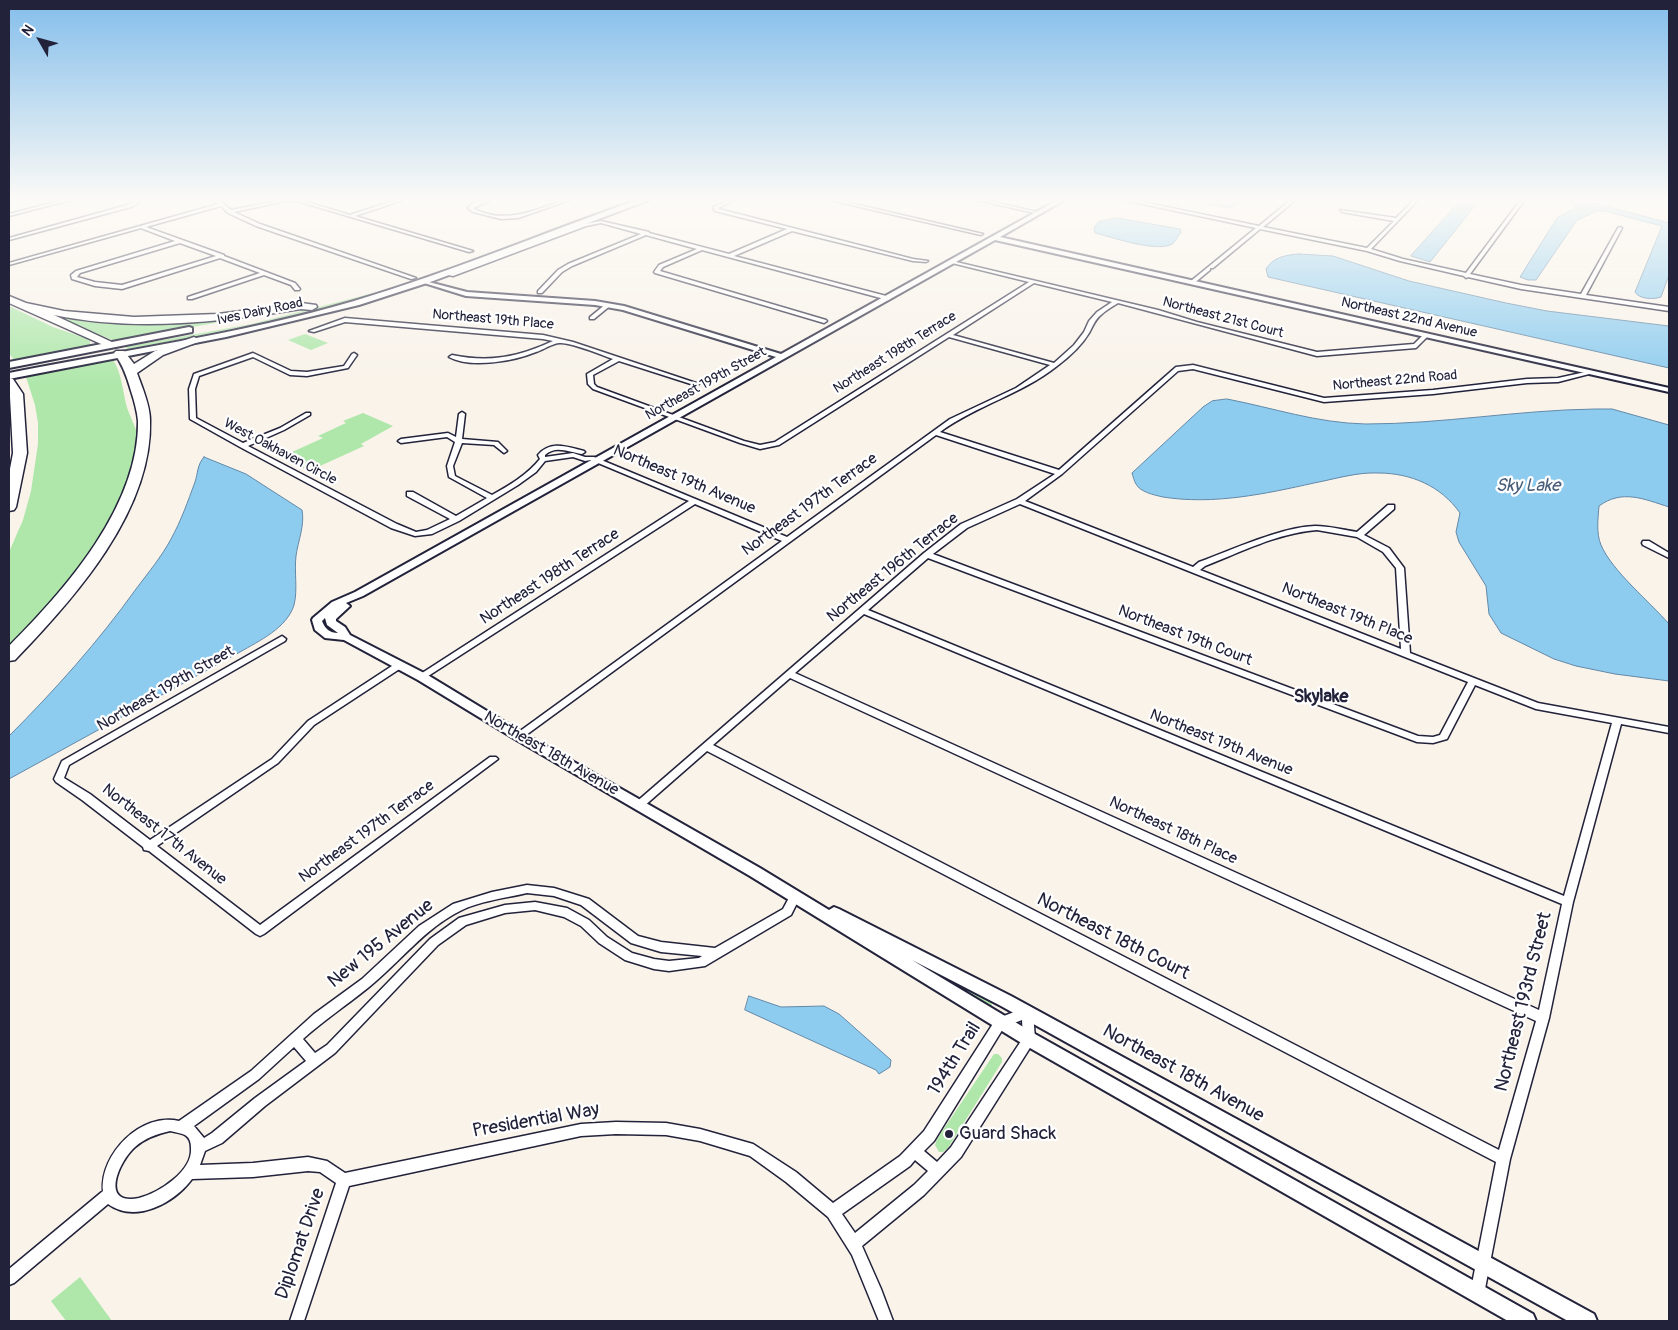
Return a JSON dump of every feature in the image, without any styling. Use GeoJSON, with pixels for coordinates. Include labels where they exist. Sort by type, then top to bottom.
{"type":"FeatureCollection","features":[{"type":"Feature","properties":{"kind":"highway"},"geometry":{"type":"LineString","coordinates":[[9,299],[110,345]]}},
{"type":"Feature","properties":{"kind":"highway"},"geometry":{"type":"LineString","coordinates":[[22,305],[76,316],[148,320],[201,318],[301,306],[312,307]]}},
{"type":"Feature","properties":{"kind":"highway"},"geometry":{"type":"LineString","coordinates":[[132,371],[159,353],[194,340]]}},
{"type":"Feature","properties":{"kind":"highway"},"geometry":{"type":"LineString","coordinates":[[9,656],[42,621],[80,575],[100,547],[122,508],[136,471],[144,430],[144,417],[132,371],[127,366],[125,357],[120,353]]}},
{"type":"Feature","properties":{"kind":"highway"},"geometry":{"type":"LineString","coordinates":[[9,382],[17,394],[20,453],[9,507]]}},
{"type":"Feature","properties":{"kind":"main road","name":"Ives Dairy Road"},"geometry":{"type":"LineString","coordinates":[[9,365],[312,307],[360,295],[462,260]]}},
{"type":"Feature","properties":{"kind":"main road","name":"Ives Dairy Road"},"geometry":{"type":"LineString","coordinates":[[9,376],[310,315],[399,289],[479,260]]}},
{"type":"Feature","properties":{"kind":"main road"},"geometry":{"type":"LineString","coordinates":[[413,278],[423,281]]}},
{"type":"Feature","properties":{"kind":"main road"},"geometry":{"type":"LineString","coordinates":[[399,289],[440,287]]}},
{"type":"Feature","properties":{"kind":"main road"},"geometry":{"type":"LineString","coordinates":[[110,345],[120,353]]}},
{"type":"Feature","properties":{"kind":"street"},"geometry":{"type":"LineString","coordinates":[[9,264],[23,260]]}},
{"type":"Feature","properties":{"kind":"street"},"geometry":{"type":"LineString","coordinates":[[118,260],[78,272],[74,275],[74,278],[96,284],[122,287],[209,260]]}},
{"type":"Feature","properties":{"kind":"street"},"geometry":{"type":"LineString","coordinates":[[232,260],[293,284],[297,289]]}},
{"type":"Feature","properties":{"kind":"street"},"geometry":{"type":"LineString","coordinates":[[361,260],[413,278]]}},
{"type":"Feature","properties":{"kind":"street"},"geometry":{"type":"LineString","coordinates":[[451,275],[492,260]]}},
{"type":"Feature","properties":{"kind":"street"},"geometry":{"type":"LineString","coordinates":[[540,292],[560,271],[580,260]]}},
{"type":"Feature","properties":{"kind":"street"},"geometry":{"type":"LineString","coordinates":[[675,260],[661,266],[657,272],[824,321]]}},
{"type":"Feature","properties":{"kind":"street"},"geometry":{"type":"LineString","coordinates":[[745,260],[888,298]]}},
{"type":"Feature","properties":{"kind":"street"},"geometry":{"type":"LineString","coordinates":[[914,260],[926,261],[922,260]]}},
{"type":"Feature","properties":{"kind":"street","name":"Northeast 199th Street"},"geometry":{"type":"LineString","coordinates":[[359,594],[592,457],[675,417],[957,260]]}},
{"type":"Feature","properties":{"kind":"street","name":"Northeast 22nd Avenue"},"geometry":{"type":"LineString","coordinates":[[1095,260],[1669,390]]}},
{"type":"Feature","properties":{"kind":"street"},"geometry":{"type":"LineString","coordinates":[[1193,282],[1220,260]]}},
{"type":"Feature","properties":{"kind":"street"},"geometry":{"type":"LineString","coordinates":[[1402,260],[1521,287],[1669,309]]}},
{"type":"Feature","properties":{"kind":"street"},"geometry":{"type":"LineString","coordinates":[[1466,276],[1478,260]]}},
{"type":"Feature","properties":{"kind":"street"},"geometry":{"type":"LineString","coordinates":[[1583,296],[1603,260]]}},
{"type":"Feature","properties":{"kind":"street","name":"Northeast 21st Court"},"geometry":{"type":"LineString","coordinates":[[954,262],[1317,354],[1416,346],[1426,335]]}},
{"type":"Feature","properties":{"kind":"street"},"geometry":{"type":"LineString","coordinates":[[190,298],[265,273]]}},
{"type":"Feature","properties":{"kind":"street"},"geometry":{"type":"LineString","coordinates":[[423,281],[460,293],[608,305],[624,308],[783,357]]}},
{"type":"Feature","properties":{"kind":"street","name":"Northeast 198th Terrace"},"geometry":{"type":"LineString","coordinates":[[675,417],[742,442],[760,447],[770,446],[785,439],[1034,281]]}},
{"type":"Feature","properties":{"kind":"street","name":"Northeast 197th Terrace"},"geometry":{"type":"LineString","coordinates":[[519,736],[952,420],[1018,389],[1055,365],[1076,346],[1099,313],[1116,302]]}},
{"type":"Feature","properties":{"kind":"street"},"geometry":{"type":"LineString","coordinates":[[592,318],[608,305]]}},
{"type":"Feature","properties":{"kind":"street","name":"Northeast 19th Place"},"geometry":{"type":"LineString","coordinates":[[312,332],[345,320],[543,337],[559,340],[696,384]]}},
{"type":"Feature","properties":{"kind":"street"},"geometry":{"type":"LineString","coordinates":[[948,334],[1055,365]]}},
{"type":"Feature","properties":{"kind":"street"},"geometry":{"type":"LineString","coordinates":[[452,357],[471,362],[495,362],[530,354],[559,340]]}},
{"type":"Feature","properties":{"kind":"street","name":"West Oakhaven Circle"},"geometry":{"type":"LineString","coordinates":[[354,355],[346,367],[307,374],[290,373],[253,355],[196,375],[192,389],[193,419],[394,526],[415,534],[429,532],[494,498],[534,471],[543,460],[541,455],[543,452],[554,447],[564,446],[592,457]]}},
{"type":"Feature","properties":{"kind":"street"},"geometry":{"type":"LineString","coordinates":[[617,359],[590,374],[591,384],[602,390],[675,417]]}},
{"type":"Feature","properties":{"kind":"street","name":"Northeast 22nd Road"},"geometry":{"type":"LineString","coordinates":[[1176,369],[1193,366],[1324,400],[1432,392],[1527,381],[1558,380],[1590,373]]}},
{"type":"Feature","properties":{"kind":"street","name":"Northeast 196th Terrace"},"geometry":{"type":"LineString","coordinates":[[639,804],[927,555],[964,526],[1020,501],[1060,473],[1176,369]]}},
{"type":"Feature","properties":{"kind":"street"},"geometry":{"type":"LineString","coordinates":[[242,446],[282,429],[308,414]]}},
{"type":"Feature","properties":{"kind":"street"},"geometry":{"type":"LineString","coordinates":[[462,414],[459,441],[450,466],[452,477],[494,498]]}},
{"type":"Feature","properties":{"kind":"street"},"geometry":{"type":"LineString","coordinates":[[935,432],[1060,473]]}},
{"type":"Feature","properties":{"kind":"street"},"geometry":{"type":"LineString","coordinates":[[401,441],[448,435],[459,441],[476,444],[496,443],[504,451]]}},
{"type":"Feature","properties":{"kind":"street"},"geometry":{"type":"LineString","coordinates":[[543,460],[573,455],[585,459],[592,457]]}},
{"type":"Feature","properties":{"kind":"street","name":"Northeast 19th Avenue"},"geometry":{"type":"LineString","coordinates":[[592,457],[787,540]]}},
{"type":"Feature","properties":{"kind":"street"},"geometry":{"type":"LineString","coordinates":[[410,494],[456,519]]}},
{"type":"Feature","properties":{"kind":"street","name":"Northeast 198th Terrace"},"geometry":{"type":"LineString","coordinates":[[422,678],[694,501]]}},
{"type":"Feature","properties":{"kind":"street","name":"Northeast 19th Place"},"geometry":{"type":"LineString","coordinates":[[1020,501],[1536,706],[1669,730]]}},
{"type":"Feature","properties":{"kind":"street"},"geometry":{"type":"LineString","coordinates":[[1359,535],[1391,507]]}},
{"type":"Feature","properties":{"kind":"street"},"geometry":{"type":"LineString","coordinates":[[1194,570],[1202,564],[1273,537],[1302,529],[1317,528],[1359,535],[1386,550],[1400,568],[1406,654]]}},
{"type":"Feature","properties":{"kind":"street"},"geometry":{"type":"LineString","coordinates":[[1646,543],[1669,556]]}},
{"type":"Feature","properties":{"kind":"street","name":"Northeast 19th Court"},"geometry":{"type":"LineString","coordinates":[[927,555],[1417,739],[1433,740],[1444,736],[1473,681]]}},
{"type":"Feature","properties":{"kind":"street","name":"Northeast 18th Avenue"},"geometry":{"type":"LineString","coordinates":[[359,594],[348,597],[329,608],[317,620],[319,628],[329,636],[346,638],[422,678],[755,872],[1000,1023],[1526,1321]]}},
{"type":"Feature","properties":{"kind":"street","name":"Northeast 19th Avenue"},"geometry":{"type":"LineString","coordinates":[[863,611],[1568,902]]}},
{"type":"Feature","properties":{"kind":"street","name":"Northeast 199th Street"},"geometry":{"type":"LineString","coordinates":[[65,763],[282,639]]}},
{"type":"Feature","properties":{"kind":"street"},"geometry":{"type":"LineString","coordinates":[[148,847],[275,760],[312,723],[398,666]]}},
{"type":"Feature","properties":{"kind":"street","name":"Northeast 18th Place"},"geometry":{"type":"LineString","coordinates":[[789,674],[1543,1018]]}},
{"type":"Feature","properties":{"kind":"street","name":"Northeast 193rd Street"},"geometry":{"type":"LineString","coordinates":[[1477,1294],[1504,1159],[1543,1018],[1568,902],[1617,721]]}},
{"type":"Feature","properties":{"kind":"street","name":"Northeast 18th Court"},"geometry":{"type":"LineString","coordinates":[[706,746],[1504,1159]]}},
{"type":"Feature","properties":{"kind":"street","name":"Northeast 197th Terrace"},"geometry":{"type":"LineString","coordinates":[[260,931],[493,758]]}},
{"type":"Feature","properties":{"kind":"street","name":"Northeast 17th Avenue"},"geometry":{"type":"LineString","coordinates":[[65,763],[59,779],[86,797],[148,847],[260,931]]}},
{"type":"Feature","properties":{"kind":"street","name":"Northeast 18th Avenue"},"geometry":{"type":"LineString","coordinates":[[755,872],[1027,1012],[1587,1321]]}},
{"type":"Feature","properties":{"kind":"street","name":"New 195 Avenue"},"geometry":{"type":"LineString","coordinates":[[182,1126],[255,1074],[318,1018],[366,983],[423,929],[457,907],[492,896],[527,889],[554,892],[585,902],[636,940],[661,947],[716,953]]}},
{"type":"Feature","properties":{"kind":"street","name":"New 195 Avenue"},"geometry":{"type":"LineString","coordinates":[[198,1148],[217,1138],[260,1102],[331,1049],[434,942],[464,921],[505,909],[536,906],[567,914],[585,923],[603,940],[629,957],[669,966],[701,963],[787,912],[795,897]]}},
{"type":"Feature","properties":{"kind":"street"},"geometry":{"type":"LineString","coordinates":[[853,1244],[919,1190],[956,1152],[1029,1039],[1027,1012]]}},
{"type":"Feature","properties":{"kind":"street","name":"194th Trail"},"geometry":{"type":"LineString","coordinates":[[833,1212],[905,1161],[929,1136],[1000,1023],[1027,1012]]}},
{"type":"Feature","properties":{"kind":"street"},"geometry":{"type":"LineString","coordinates":[[295,1039],[314,1061]]}},
{"type":"Feature","properties":{"kind":"street"},"geometry":{"type":"LineString","coordinates":[[170,1125],[182,1126],[192,1131],[198,1140],[198,1148],[194,1166],[190,1172],[172,1191],[157,1200],[142,1206],[128,1206],[117,1202],[110,1194],[108,1183],[110,1171],[116,1158],[127,1145],[140,1135],[155,1128],[170,1125]]}},
{"type":"Feature","properties":{"kind":"street","name":"Presidential Way"},"geometry":{"type":"LineString","coordinates":[[344,1180],[581,1130],[616,1128],[666,1129],[700,1135],[753,1151],[791,1177],[833,1212],[853,1244],[874,1289],[886,1321]]}},
{"type":"Feature","properties":{"kind":"street"},"geometry":{"type":"LineString","coordinates":[[914,1151],[938,1171]]}},
{"type":"Feature","properties":{"kind":"street"},"geometry":{"type":"LineString","coordinates":[[190,1172],[253,1170],[308,1164],[322,1166],[344,1180]]}},
{"type":"Feature","properties":{"kind":"street","name":"Diplomat Drive"},"geometry":{"type":"LineString","coordinates":[[296,1321],[344,1180]]}},
{"type":"Feature","properties":{"kind":"street"},"geometry":{"type":"LineString","coordinates":[[9,1278],[110,1194]]}},
{"type":"Feature","properties":{"kind":"green space"},"geometry":{"type":"Polygon","coordinates":[[[389,289],[259,323],[128,349],[125,347],[251,324],[389,289]]]}},
{"type":"Feature","properties":{"kind":"green space"},"geometry":{"type":"Polygon","coordinates":[[[9,306],[53,327],[85,338],[90,341],[90,345],[14,360],[9,353],[9,306]]]}},
{"type":"Feature","properties":{"kind":"green space"},"geometry":{"type":"Polygon","coordinates":[[[51,315],[72,318],[254,316],[115,341],[51,315]]]}},
{"type":"Feature","properties":{"kind":"green space"},"geometry":{"type":"Polygon","coordinates":[[[305,334],[328,343],[311,350],[288,340],[305,334]]]}},
{"type":"Feature","properties":{"kind":"green space"},"geometry":{"type":"Polygon","coordinates":[[[113,360],[120,375],[126,404],[135,426],[138,440],[134,466],[124,494],[109,524],[90,554],[70,583],[9,652],[9,552],[23,520],[31,491],[38,444],[38,423],[35,405],[26,377],[113,360]]]}},
{"type":"Feature","properties":{"kind":"green space"},"geometry":{"type":"Polygon","coordinates":[[[363,413],[393,426],[361,444],[364,446],[309,471],[281,457],[323,438],[318,436],[346,423],[343,421],[363,413]]]}},
{"type":"Feature","properties":{"kind":"green space"},"geometry":{"type":"Polygon","coordinates":[[[950,978],[991,1000],[992,1006],[989,1008],[946,983],[950,978]]]}},
{"type":"Feature","properties":{"kind":"green space"},"geometry":{"type":"Polygon","coordinates":[[[994,1054],[998,1054],[1002,1058],[1002,1062],[948,1148],[943,1152],[939,1152],[935,1145],[937,1139],[994,1054]]]}},
{"type":"Feature","properties":{"kind":"green space"},"geometry":{"type":"Polygon","coordinates":[[[80,1277],[112,1321],[66,1321],[51,1301],[80,1277]]]}},
{"type":"Feature","properties":{"kind":"water"},"geometry":{"type":"Polygon","coordinates":[[[1275,260],[1345,260],[1409,281],[1506,303],[1547,311],[1669,326],[1669,368],[1268,277],[1266,269],[1275,260]]]}},
{"type":"Feature","properties":{"kind":"water"},"geometry":{"type":"Polygon","coordinates":[[[1531,260],[1550,260],[1536,280],[1520,277],[1531,260]]]}},
{"type":"Feature","properties":{"kind":"water"},"geometry":{"type":"Polygon","coordinates":[[[1648,260],[1669,260],[1669,275],[1661,297],[1646,298],[1635,292],[1648,260]]]}},
{"type":"Feature","properties":{"kind":"water","name":"Sky Lake"},"geometry":{"type":"Polygon","coordinates":[[[1227,399],[1312,418],[1348,423],[1366,424],[1452,420],[1566,410],[1612,409],[1669,425],[1669,507],[1633,497],[1616,498],[1608,501],[1599,506],[1598,536],[1606,555],[1614,565],[1669,624],[1669,681],[1615,674],[1576,666],[1554,659],[1501,633],[1489,614],[1486,586],[1459,542],[1456,532],[1460,513],[1444,495],[1424,483],[1402,475],[1370,473],[1258,494],[1201,500],[1163,497],[1148,493],[1138,487],[1132,473],[1203,407],[1212,401],[1227,399]]]}},
{"type":"Feature","properties":{"kind":"water"},"geometry":{"type":"Polygon","coordinates":[[[204,457],[246,474],[302,510],[302,527],[296,562],[295,599],[290,613],[272,633],[9,779],[9,736],[91,647],[122,609],[159,558],[181,518],[199,466],[204,457]]]}},
{"type":"Feature","properties":{"kind":"water"},"geometry":{"type":"Polygon","coordinates":[[[749,996],[781,1007],[824,1006],[839,1014],[891,1060],[890,1067],[879,1074],[876,1070],[745,1010],[749,996]]]}},
{"type":"Feature","properties":{"kind":"place","name":"Guard Shack"},"geometry":{"type":"Point","coordinates":[949,1134]}},
{"type":"Feature","properties":{"kind":"district","name":"Skylake"},"geometry":{"type":"Point","coordinates":[1321,697]}}]}
